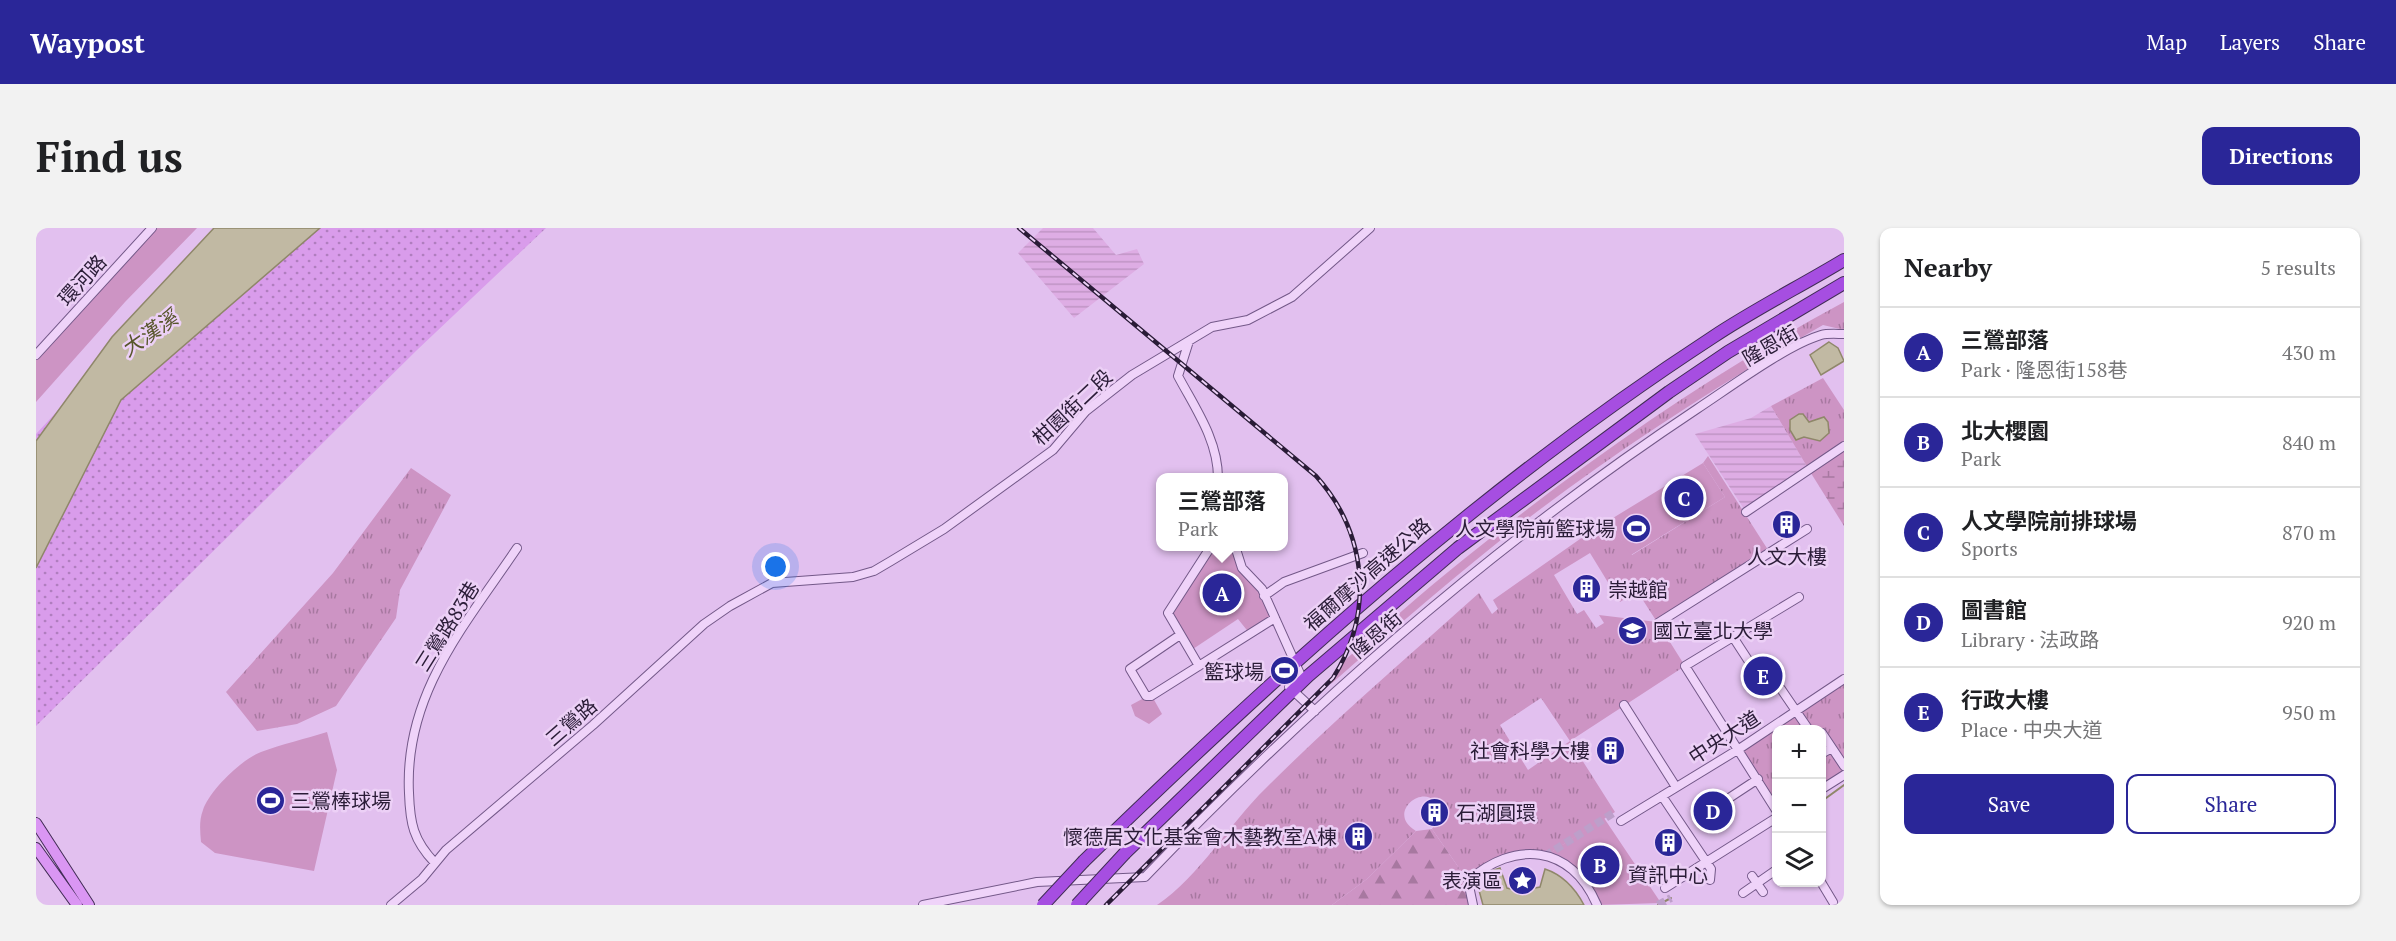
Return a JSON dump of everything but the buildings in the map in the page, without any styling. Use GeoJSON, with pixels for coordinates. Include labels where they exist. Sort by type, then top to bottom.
{"type":"FeatureCollection","features":[{"type":"Feature","properties":{"kind":"highway","name":"福爾摩沙高速公路"},"geometry":{"type":"LineString","coordinates":[[1043,905],[1084,861],[1295,662],[1435,541],[1630,394],[1716,335],[1844,260]]}},
{"type":"Feature","properties":{"kind":"highway","name":"福爾摩沙高速公路"},"geometry":{"type":"LineString","coordinates":[[1077,905],[1125,853],[1293,690],[1458,549],[1659,398],[1728,352],[1844,283]]}},
{"type":"Feature","properties":{"kind":"main road"},"geometry":{"type":"LineString","coordinates":[[36,823],[77,905]]}},
{"type":"Feature","properties":{"kind":"main road"},"geometry":{"type":"LineString","coordinates":[[36,832],[65,879]]}},
{"type":"Feature","properties":{"kind":"main road"},"geometry":{"type":"LineString","coordinates":[[36,840],[65,879]]}},
{"type":"Feature","properties":{"kind":"main road"},"geometry":{"type":"LineString","coordinates":[[36,848],[89,905]]}},
{"type":"Feature","properties":{"kind":"street","name":"環河路"},"geometry":{"type":"LineString","coordinates":[[36,355],[152,228]]}},
{"type":"Feature","properties":{"kind":"street","name":"柑園街二段"},"geometry":{"type":"LineString","coordinates":[[784,581],[854,577],[874,571],[891,561],[944,529],[1053,450],[1086,411],[1132,375],[1212,327],[1248,320],[1292,297],[1370,228]]}},
{"type":"Feature","properties":{"kind":"street","name":"隆恩街"},"geometry":{"type":"LineString","coordinates":[[923,905],[1037,882],[1144,877],[1201,818],[1315,711],[1390,643],[1510,543],[1668,429],[1787,352],[1822,335],[1844,334]]}},
{"type":"Feature","properties":{"kind":"street"},"geometry":{"type":"LineString","coordinates":[[1189,341],[1178,376],[1208,433],[1218,460],[1218,473]]}},
{"type":"Feature","properties":{"kind":"street"},"geometry":{"type":"LineString","coordinates":[[1746,512],[1844,446]]}},
{"type":"Feature","properties":{"kind":"street"},"geometry":{"type":"LineString","coordinates":[[1658,623],[1807,529]]}},
{"type":"Feature","properties":{"kind":"street","name":"三鶯路83巷"},"geometry":{"type":"LineString","coordinates":[[435,863],[420,847],[410,809],[408,764],[416,722],[430,681],[447,650],[517,548]]}},
{"type":"Feature","properties":{"kind":"street"},"geometry":{"type":"LineString","coordinates":[[1199,666],[1168,613],[1208,551]]}},
{"type":"Feature","properties":{"kind":"street"},"geometry":{"type":"LineString","coordinates":[[1237,551],[1242,568],[1262,589],[1301,676],[1289,687],[1315,711]]}},
{"type":"Feature","properties":{"kind":"street"},"geometry":{"type":"LineString","coordinates":[[1264,596],[1284,582],[1364,553]]}},
{"type":"Feature","properties":{"kind":"street","name":"三鶯路"},"geometry":{"type":"LineString","coordinates":[[391,905],[422,879],[446,850],[593,725],[704,624],[760,588],[784,581]]}},
{"type":"Feature","properties":{"kind":"street"},"geometry":{"type":"LineString","coordinates":[[1772,803],[1684,666],[1799,597]]}},
{"type":"Feature","properties":{"kind":"street"},"geometry":{"type":"LineString","coordinates":[[1180,635],[1130,669],[1146,696],[1151,696],[1275,618]]}},
{"type":"Feature","properties":{"kind":"street"},"geometry":{"type":"LineString","coordinates":[[1733,637],[1759,677],[1781,689],[1806,725]]}},
{"type":"Feature","properties":{"kind":"street","name":"中央大道"},"geometry":{"type":"LineString","coordinates":[[1621,821],[1739,749],[1844,679]]}},
{"type":"Feature","properties":{"kind":"street"},"geometry":{"type":"LineString","coordinates":[[1624,705],[1676,787]]}},
{"type":"Feature","properties":{"kind":"street"},"geometry":{"type":"LineString","coordinates":[[1826,740],[1844,766]]}},
{"type":"Feature","properties":{"kind":"street"},"geometry":{"type":"LineString","coordinates":[[1826,751],[1832,748]]}},
{"type":"Feature","properties":{"kind":"street"},"geometry":{"type":"LineString","coordinates":[[1826,786],[1844,775]]}},
{"type":"Feature","properties":{"kind":"street"},"geometry":{"type":"LineString","coordinates":[[1720,804],[1758,779]]}},
{"type":"Feature","properties":{"kind":"street"},"geometry":{"type":"LineString","coordinates":[[1662,796],[1711,869],[1710,880]]}},
{"type":"Feature","properties":{"kind":"street"},"geometry":{"type":"LineString","coordinates":[[1665,888],[1772,821]]}},
{"type":"Feature","properties":{"kind":"street"},"geometry":{"type":"LineString","coordinates":[[1473,905],[1468,881],[1486,865],[1509,855],[1533,854],[1557,860],[1574,870],[1590,889],[1597,905]]}},
{"type":"Feature","properties":{"kind":"street"},"geometry":{"type":"LineString","coordinates":[[1743,893],[1754,880],[1772,872]]}},
{"type":"Feature","properties":{"kind":"street"},"geometry":{"type":"LineString","coordinates":[[1754,880],[1763,892]]}},
{"type":"Feature","properties":{"kind":"street"},"geometry":{"type":"LineString","coordinates":[[1824,887],[1833,902]]}},
{"type":"Feature","properties":{"kind":"shaded area"},"geometry":{"type":"Polygon","coordinates":[[[1043,228],[1093,228],[1116,255],[1137,249],[1144,264],[1074,318],[1018,253],[1043,228]]]}},
{"type":"Feature","properties":{"kind":"shaded area"},"geometry":{"type":"Polygon","coordinates":[[[1771,406],[1809,470],[1746,512],[1695,434],[1751,418],[1771,406]]]}},
{"type":"Feature","properties":{"kind":"green space"},"geometry":{"type":"Polygon","coordinates":[[[156,228],[197,228],[125,302],[36,402],[36,360],[156,228]]]}},
{"type":"Feature","properties":{"kind":"green space"},"geometry":{"type":"Polygon","coordinates":[[[1844,302],[1844,330],[1823,325],[1747,369],[1637,440],[1530,517],[1429,599],[1331,684],[1339,665],[1509,523],[1601,455],[1696,390],[1744,359],[1844,302]]]}},
{"type":"Feature","properties":{"kind":"green space"},"geometry":{"type":"Polygon","coordinates":[[[1823,378],[1844,410],[1844,446],[1809,470],[1771,406],[1823,378]]]}},
{"type":"Feature","properties":{"kind":"green space"},"geometry":{"type":"Polygon","coordinates":[[[1844,446],[1844,526],[1809,470],[1844,446]]]}},
{"type":"Feature","properties":{"kind":"green space"},"geometry":{"type":"Polygon","coordinates":[[[1708,456],[1770,553],[1658,623],[1685,666],[1570,741],[1615,812],[1545,856],[1509,855],[1468,881],[1432,829],[1440,815],[1436,803],[1429,797],[1421,797],[1413,800],[1407,806],[1404,814],[1407,823],[1416,831],[1367,879],[1332,905],[1157,905],[1173,893],[1201,865],[1252,802],[1292,763],[1479,593],[1492,614],[1498,609],[1493,600],[1590,532],[1602,535],[1610,530],[1606,522],[1608,521],[1632,555],[1725,497],[1703,463],[1708,456]],[[1590,553],[1554,575],[1577,614],[1584,610],[1596,628],[1604,623],[1599,615],[1657,622],[1637,591],[1620,602],[1590,553]],[[1541,698],[1500,725],[1528,770],[1570,741],[1541,698]]]}},
{"type":"Feature","properties":{"kind":"green space"},"geometry":{"type":"Polygon","coordinates":[[[1703,463],[1725,497],[1631,555],[1608,521],[1703,463]]]}},
{"type":"Feature","properties":{"kind":"green space"},"geometry":{"type":"Polygon","coordinates":[[[411,468],[451,495],[400,590],[396,618],[336,706],[297,724],[257,731],[226,692],[333,573],[411,468]]]}},
{"type":"Feature","properties":{"kind":"green space"},"geometry":{"type":"Polygon","coordinates":[[[1211,551],[1236,551],[1242,568],[1262,589],[1275,618],[1250,634],[1238,619],[1190,651],[1169,617],[1211,551]]]}},
{"type":"Feature","properties":{"kind":"green space"},"geometry":{"type":"Polygon","coordinates":[[[1844,679],[1844,775],[1826,786],[1826,725],[1775,725],[1844,679]]]}},
{"type":"Feature","properties":{"kind":"green space"},"geometry":{"type":"Polygon","coordinates":[[[1144,698],[1153,698],[1162,714],[1149,724],[1135,716],[1131,705],[1144,698]]]}},
{"type":"Feature","properties":{"kind":"green space"},"geometry":{"type":"Polygon","coordinates":[[[1772,727],[1772,803],[1739,749],[1772,727]]]}},
{"type":"Feature","properties":{"kind":"green space","name":"三鶯棒球場"},"geometry":{"type":"Polygon","coordinates":[[[327,732],[337,770],[314,871],[215,853],[201,842],[201,818],[206,802],[236,768],[261,752],[327,732]]]}},
{"type":"Feature","properties":{"kind":"green space"},"geometry":{"type":"Polygon","coordinates":[[[1604,818],[1661,903],[1597,905],[1574,870],[1545,856],[1604,818]]]}},
{"type":"Feature","properties":{"kind":"green space"},"geometry":{"type":"Polygon","coordinates":[[[1432,829],[1468,881],[1473,905],[1332,905],[1367,879],[1416,831],[1432,829]]]}},
{"type":"Feature","properties":{"kind":"sand"},"geometry":{"type":"Polygon","coordinates":[[[227,228],[546,228],[417,350],[36,726],[36,434],[227,228]]]}},
{"type":"Feature","properties":{"kind":"water","name":"大漢溪"},"geometry":{"type":"Polygon","coordinates":[[[214,228],[320,228],[121,400],[36,568],[36,441],[112,337],[214,228]]]}},
{"type":"Feature","properties":{"kind":"water"},"geometry":{"type":"Polygon","coordinates":[[[1829,342],[1838,348],[1844,361],[1821,375],[1810,355],[1829,342]]]}},
{"type":"Feature","properties":{"kind":"water"},"geometry":{"type":"Polygon","coordinates":[[[1803,414],[1809,422],[1824,417],[1828,422],[1829,433],[1820,441],[1804,437],[1796,440],[1790,430],[1790,420],[1803,414]]]}},
{"type":"Feature","properties":{"kind":"water"},"geometry":{"type":"Polygon","coordinates":[[[1500,868],[1507,888],[1519,891],[1540,887],[1545,869],[1568,883],[1584,905],[1483,905],[1477,883],[1488,872],[1500,868]]]}},
{"type":"Feature","properties":{"kind":"waterway"},"geometry":{"type":"LineString","coordinates":[[1826,798],[1844,785]]}},
{"type":"Feature","properties":{"kind":"waterway"},"geometry":{"type":"LineString","coordinates":[[1658,905],[1671,898]]}},
{"type":"Feature","properties":{"kind":"tunnel"},"geometry":{"type":"LineString","coordinates":[[1545,856],[1615,812]]}},
{"type":"Feature","properties":{"kind":"tunnel"},"geometry":{"type":"LineString","coordinates":[[1658,905],[1671,898]]}},
{"type":"Feature","properties":{"kind":"railway"},"geometry":{"type":"LineString","coordinates":[[1019,228],[1316,476],[1333,499],[1346,523],[1355,548],[1359,574],[1359,601],[1355,627],[1346,653],[1333,678],[1106,905]]}},
{"type":"Feature","properties":{"kind":"place","name":"人文學院前排球場"},"geometry":{"type":"Point","coordinates":[1684,498]}},
{"type":"Feature","properties":{"kind":"place","name":"人文大樓"},"geometry":{"type":"Point","coordinates":[1787,525]}},
{"type":"Feature","properties":{"kind":"place","name":"人文學院前籃球場"},"geometry":{"type":"Point","coordinates":[1636,528]}},
{"type":"Feature","properties":{"kind":"place","name":"崇越館"},"geometry":{"type":"Point","coordinates":[1587,589]}},
{"type":"Feature","properties":{"kind":"place","name":"三鶯部落"},"geometry":{"type":"Point","coordinates":[1222,593]}},
{"type":"Feature","properties":{"kind":"place","name":"國立臺北大學"},"geometry":{"type":"Point","coordinates":[1632,630]}},
{"type":"Feature","properties":{"kind":"place","name":"籃球場"},"geometry":{"type":"Point","coordinates":[1285,671]}},
{"type":"Feature","properties":{"kind":"place","name":"行政大樓"},"geometry":{"type":"Point","coordinates":[1763,676]}},
{"type":"Feature","properties":{"kind":"place","name":"社會科學大樓"},"geometry":{"type":"Point","coordinates":[1611,750]}},
{"type":"Feature","properties":{"kind":"place","name":"三鶯棒球場"},"geometry":{"type":"Point","coordinates":[270,800]}},
{"type":"Feature","properties":{"kind":"place","name":"圖書館"},"geometry":{"type":"Point","coordinates":[1713,811]}},
{"type":"Feature","properties":{"kind":"place","name":"石湖圓環"},"geometry":{"type":"Point","coordinates":[1435,812]}},
{"type":"Feature","properties":{"kind":"place","name":"懷德居文化基金會木藝教室A棟"},"geometry":{"type":"Point","coordinates":[1358,836]}},
{"type":"Feature","properties":{"kind":"place","name":"資訊中心"},"geometry":{"type":"Point","coordinates":[1668,843]}},
{"type":"Feature","properties":{"kind":"place","name":"北大櫻園"},"geometry":{"type":"Point","coordinates":[1600,865]}},
{"type":"Feature","properties":{"kind":"place","name":"表演區"},"geometry":{"type":"Point","coordinates":[1523,880]}}]}
